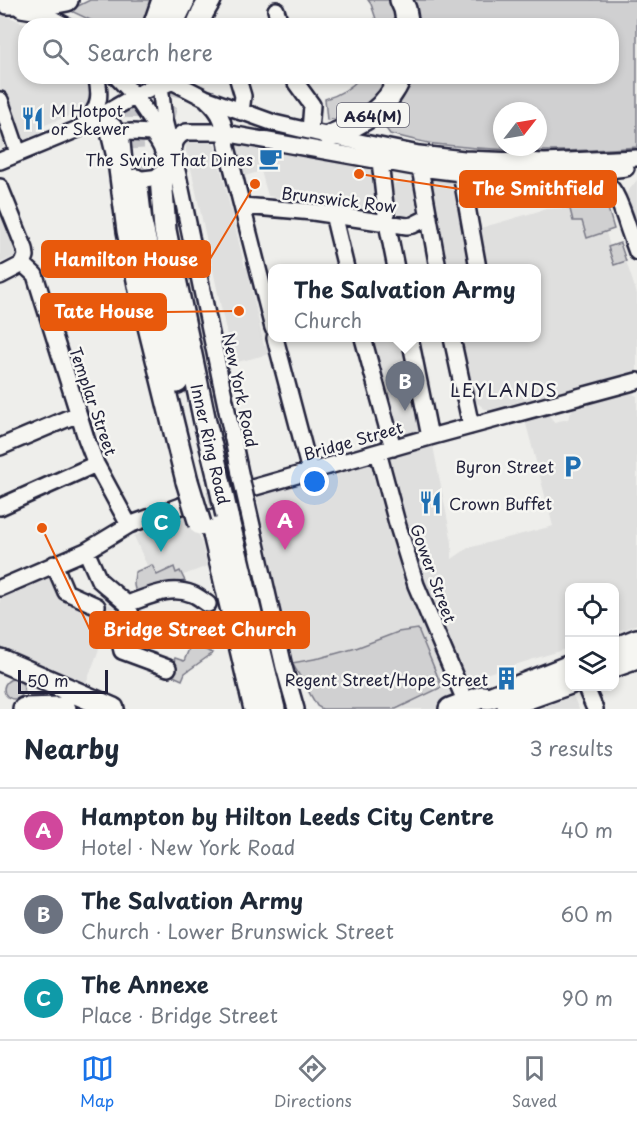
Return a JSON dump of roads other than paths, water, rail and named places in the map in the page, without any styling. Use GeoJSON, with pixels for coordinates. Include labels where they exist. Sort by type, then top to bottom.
{"type":"FeatureCollection","features":[{"type":"Feature","properties":{"kind":"highway"},"geometry":{"type":"LineString","coordinates":[[10,4],[51,3],[67,0]]}},
{"type":"Feature","properties":{"kind":"highway"},"geometry":{"type":"LineString","coordinates":[[157,18],[163,0]]}},
{"type":"Feature","properties":{"kind":"highway"},"geometry":{"type":"LineString","coordinates":[[175,18],[183,0]]}},
{"type":"Feature","properties":{"kind":"highway"},"geometry":{"type":"LineString","coordinates":[[201,18],[210,0]]}},
{"type":"Feature","properties":{"kind":"highway"},"geometry":{"type":"LineString","coordinates":[[401,0],[407,18]]}},
{"type":"Feature","properties":{"kind":"highway","name":"A64(M)"},"geometry":{"type":"LineString","coordinates":[[320,134],[356,125],[374,114],[382,107],[398,84]]}},
{"type":"Feature","properties":{"kind":"highway"},"geometry":{"type":"LineString","coordinates":[[113,118],[128,231],[140,290],[202,478]]}},
{"type":"Feature","properties":{"kind":"highway","name":"Inner Ring Road"},"geometry":{"type":"LineString","coordinates":[[161,177],[165,230],[202,411],[202,478]]}},
{"type":"Feature","properties":{"kind":"highway","name":"Inner Ring Road"},"geometry":{"type":"LineString","coordinates":[[136,180],[141,222],[202,478],[213,520],[274,709]]}},
{"type":"Feature","properties":{"kind":"highway","name":"Inner Ring Road"},"geometry":{"type":"LineString","coordinates":[[213,520],[220,566],[255,709]]}},
{"type":"Feature","properties":{"kind":"highway"},"geometry":{"type":"LineString","coordinates":[[619,647],[637,640]]}},
{"type":"Feature","properties":{"kind":"highway"},"geometry":{"type":"LineString","coordinates":[[619,664],[637,657]]}},
{"type":"Feature","properties":{"kind":"highway"},"geometry":{"type":"LineString","coordinates":[[0,660],[113,709]]}},
{"type":"Feature","properties":{"kind":"highway"},"geometry":{"type":"LineString","coordinates":[[458,706],[489,698],[565,668]]}},
{"type":"Feature","properties":{"kind":"highway"},"geometry":{"type":"LineString","coordinates":[[497,709],[565,685]]}},
{"type":"Feature","properties":{"kind":"highway"},"geometry":{"type":"LineString","coordinates":[[24,709],[65,709]]}},
{"type":"Feature","properties":{"kind":"street"},"geometry":{"type":"LineString","coordinates":[[10,4],[31,18]]}},
{"type":"Feature","properties":{"kind":"street"},"geometry":{"type":"LineString","coordinates":[[276,10],[278,18]]}},
{"type":"Feature","properties":{"kind":"street"},"geometry":{"type":"LineString","coordinates":[[78,129],[94,113],[97,106],[98,84]]}},
{"type":"Feature","properties":{"kind":"street"},"geometry":{"type":"LineString","coordinates":[[124,84],[135,96],[173,153]]}},
{"type":"Feature","properties":{"kind":"street"},"geometry":{"type":"LineString","coordinates":[[0,161],[78,129],[113,118],[135,96],[157,84]]}},
{"type":"Feature","properties":{"kind":"street","name":"New York Road"},"geometry":{"type":"LineString","coordinates":[[164,84],[164,120],[173,153],[260,566],[296,709]]}},
{"type":"Feature","properties":{"kind":"street"},"geometry":{"type":"LineString","coordinates":[[173,84],[274,123],[419,154],[463,166],[524,175],[582,173],[635,162]]}},
{"type":"Feature","properties":{"kind":"street"},"geometry":{"type":"LineString","coordinates":[[239,84],[243,96],[242,112]]}},
{"type":"Feature","properties":{"kind":"street"},"geometry":{"type":"LineString","coordinates":[[297,84],[312,105],[320,134]]}},
{"type":"Feature","properties":{"kind":"street"},"geometry":{"type":"LineString","coordinates":[[205,98],[219,113],[223,122],[222,132],[268,308]]}},
{"type":"Feature","properties":{"kind":"street"},"geometry":{"type":"LineString","coordinates":[[0,100],[18,153]]}},
{"type":"Feature","properties":{"kind":"street"},"geometry":{"type":"LineString","coordinates":[[173,153],[177,138],[186,132],[222,132],[420,168],[545,162],[635,162]]}},
{"type":"Feature","properties":{"kind":"street"},"geometry":{"type":"LineString","coordinates":[[121,133],[151,133],[167,162],[169,176],[136,180],[126,181],[121,133]]}},
{"type":"Feature","properties":{"kind":"street"},"geometry":{"type":"LineString","coordinates":[[380,161],[387,223],[395,264]]}},
{"type":"Feature","properties":{"kind":"street"},"geometry":{"type":"LineString","coordinates":[[618,196],[620,180],[635,162]]}},
{"type":"Feature","properties":{"kind":"street"},"geometry":{"type":"LineString","coordinates":[[463,166],[477,264]]}},
{"type":"Feature","properties":{"kind":"street"},"geometry":{"type":"LineString","coordinates":[[420,168],[437,264]]}},
{"type":"Feature","properties":{"kind":"street"},"geometry":{"type":"LineString","coordinates":[[582,173],[597,176],[607,183],[618,196],[637,252]]}},
{"type":"Feature","properties":{"kind":"street","name":"Templar Street"},"geometry":{"type":"LineString","coordinates":[[0,187],[25,249],[26,256],[23,264],[35,275],[96,464],[129,525]]}},
{"type":"Feature","properties":{"kind":"street","name":"Brunswick Row"},"geometry":{"type":"LineString","coordinates":[[243,206],[333,214],[407,226],[429,217]]}},
{"type":"Feature","properties":{"kind":"street"},"geometry":{"type":"LineString","coordinates":[[333,214],[345,264]]}},
{"type":"Feature","properties":{"kind":"street"},"geometry":{"type":"LineString","coordinates":[[0,276],[23,264]]}},
{"type":"Feature","properties":{"kind":"street"},"geometry":{"type":"LineString","coordinates":[[276,342],[310,471]]}},
{"type":"Feature","properties":{"kind":"street"},"geometry":{"type":"LineString","coordinates":[[364,342],[393,448]]}},
{"type":"Feature","properties":{"kind":"street"},"geometry":{"type":"LineString","coordinates":[[411,342],[432,436]]}},
{"type":"Feature","properties":{"kind":"street"},"geometry":{"type":"LineString","coordinates":[[453,342],[471,426]]}},
{"type":"Feature","properties":{"kind":"street","name":"Bridge Street"},"geometry":{"type":"LineString","coordinates":[[252,488],[432,436],[637,381]]}},
{"type":"Feature","properties":{"kind":"street"},"geometry":{"type":"LineString","coordinates":[[0,447],[78,414]]}},
{"type":"Feature","properties":{"kind":"street","name":"Gower Street"},"geometry":{"type":"LineString","coordinates":[[378,452],[416,585],[458,706]]}},
{"type":"Feature","properties":{"kind":"street"},"geometry":{"type":"LineString","coordinates":[[0,507],[96,464]]}},
{"type":"Feature","properties":{"kind":"street"},"geometry":{"type":"LineString","coordinates":[[0,587],[86,551],[129,525],[186,504]]}},
{"type":"Feature","properties":{"kind":"street"},"geometry":{"type":"LineString","coordinates":[[86,551],[99,580],[128,604],[132,617],[120,645],[122,651],[168,668]]}},
{"type":"Feature","properties":{"kind":"street"},"geometry":{"type":"LineString","coordinates":[[54,564],[66,592],[97,606]]}},
{"type":"Feature","properties":{"kind":"street"},"geometry":{"type":"LineString","coordinates":[[128,604],[164,591],[194,594],[208,604]]}},
{"type":"Feature","properties":{"kind":"street"},"geometry":{"type":"LineString","coordinates":[[290,690],[302,709]]}},
{"type":"Feature","properties":{"kind":"street"},"geometry":{"type":"LineString","coordinates":[[587,691],[595,709]]}},
{"type":"Feature","properties":{"kind":"tunnel"},"geometry":{"type":"LineString","coordinates":[[136,84],[133,141],[136,180]]}},
{"type":"Feature","properties":{"kind":"tunnel"},"geometry":{"type":"LineString","coordinates":[[162,125],[173,84]]}},
{"type":"Feature","properties":{"kind":"tunnel"},"geometry":{"type":"LineString","coordinates":[[186,504],[252,488]]}},
{"type":"Feature","properties":{"kind":"place","name":"M Hotpot or Skewer"},"geometry":{"type":"Point","coordinates":[33,119]}},
{"type":"Feature","properties":{"kind":"place","name":"The Swine That Dines"},"geometry":{"type":"Point","coordinates":[271,159]}},
{"type":"Feature","properties":{"kind":"place","name":"The Smithfield"},"geometry":{"type":"Point","coordinates":[359,174]}},
{"type":"Feature","properties":{"kind":"place","name":"Hamilton House"},"geometry":{"type":"Point","coordinates":[255,184]}},
{"type":"Feature","properties":{"kind":"place","name":"Tate House"},"geometry":{"type":"Point","coordinates":[239,311]}},
{"type":"Feature","properties":{"kind":"place","name":"The Salvation Army"},"geometry":{"type":"Point","coordinates":[405,411]}},
{"type":"Feature","properties":{"kind":"place","name":"Byron Street"},"geometry":{"type":"Point","coordinates":[572,466]}},
{"type":"Feature","properties":{"kind":"place","name":"Crown Buffet"},"geometry":{"type":"Point","coordinates":[431,503]}},
{"type":"Feature","properties":{"kind":"place","name":"Bridge Street Church"},"geometry":{"type":"Point","coordinates":[42,528]}},
{"type":"Feature","properties":{"kind":"place","name":"Hampton by Hilton Leeds City Centre"},"geometry":{"type":"Point","coordinates":[285,550]}},
{"type":"Feature","properties":{"kind":"place","name":"The Annexe"},"geometry":{"type":"Point","coordinates":[161,552]}},
{"type":"Feature","properties":{"kind":"place","name":"Regent Street/Hope Street"},"geometry":{"type":"Point","coordinates":[506,679]}},
{"type":"Feature","properties":{"kind":"district","name":"LEYLANDS"},"geometry":{"type":"Point","coordinates":[504,389]}}]}
